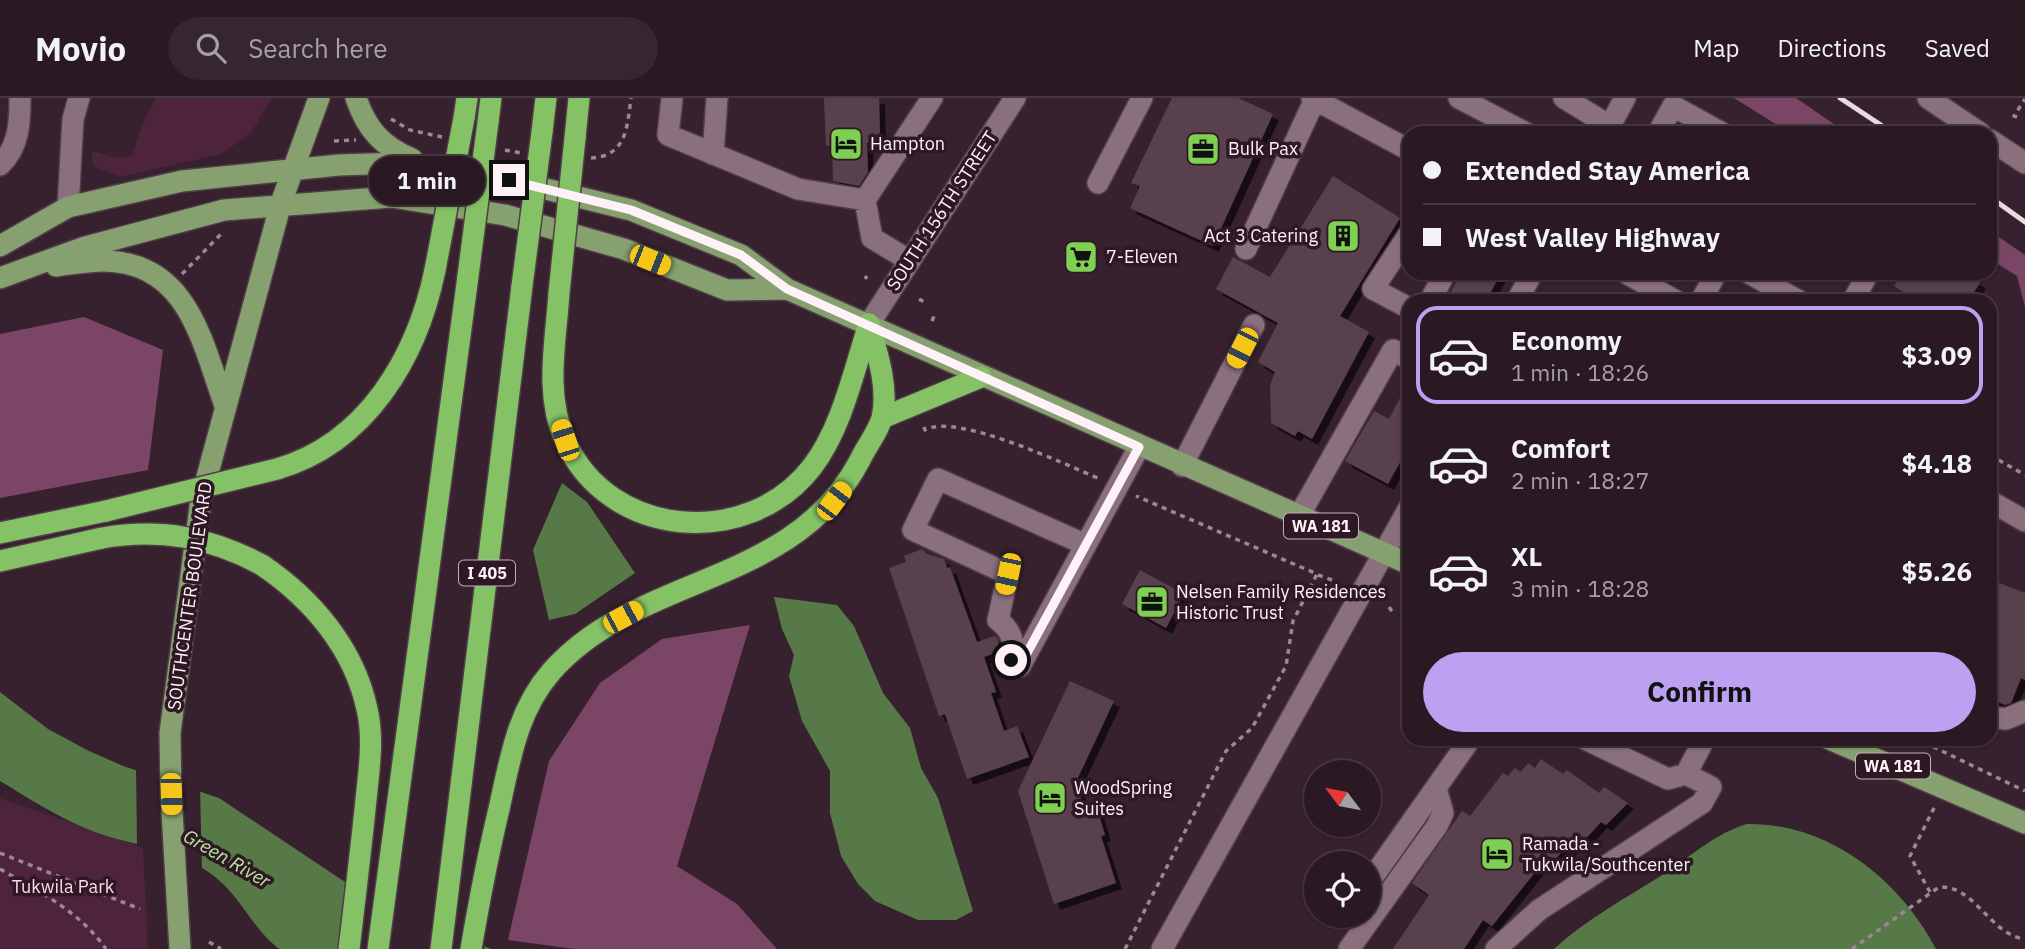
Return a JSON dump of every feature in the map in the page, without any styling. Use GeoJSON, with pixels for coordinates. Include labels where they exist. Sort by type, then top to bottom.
{"type":"FeatureCollection","features":[{"type":"Feature","properties":{"kind":"highway"},"geometry":{"type":"LineString","coordinates":[[378,949],[491,98]]}},
{"type":"Feature","properties":{"kind":"highway","name":"I 405"},"geometry":{"type":"LineString","coordinates":[[441,949],[547,98]]}},
{"type":"Feature","properties":{"kind":"highway"},"geometry":{"type":"LineString","coordinates":[[579,98],[578,148],[559,293],[552,372],[556,415],[565,440],[580,466],[614,499],[649,516],[688,524],[707,524],[750,514],[782,497],[814,465],[834,427],[869,324]]}},
{"type":"Feature","properties":{"kind":"highway"},"geometry":{"type":"LineString","coordinates":[[0,533],[106,512],[277,470],[311,456],[337,440],[375,404],[393,381],[414,342],[435,270],[466,108]]}},
{"type":"Feature","properties":{"kind":"highway"},"geometry":{"type":"LineString","coordinates":[[471,949],[484,873],[520,724],[532,698],[551,672],[610,624],[647,604],[712,579],[800,533],[834,501],[850,479],[882,418],[881,369],[869,324]]}},
{"type":"Feature","properties":{"kind":"highway"},"geometry":{"type":"LineString","coordinates":[[882,418],[981,377]]}},
{"type":"Feature","properties":{"kind":"highway"},"geometry":{"type":"LineString","coordinates":[[0,561],[102,538],[135,534],[184,536],[220,545],[262,565],[293,588],[323,620],[357,679],[367,709],[370,748],[349,949]]}},
{"type":"Feature","properties":{"kind":"main road","name":"SOUTHCENTER BOULEVARD"},"geometry":{"type":"LineString","coordinates":[[180,949],[172,841],[170,733],[201,499],[281,203],[319,98]]}},
{"type":"Feature","properties":{"kind":"main road"},"geometry":{"type":"LineString","coordinates":[[356,98],[366,121],[387,148],[427,166]]}},
{"type":"Feature","properties":{"kind":"main road"},"geometry":{"type":"LineString","coordinates":[[0,246],[68,206],[182,181],[401,163],[427,166]]}},
{"type":"Feature","properties":{"kind":"main road","name":"WA 181"},"geometry":{"type":"LineString","coordinates":[[427,166],[509,180],[631,210],[741,255],[787,289],[1181,466],[1402,561]]}},
{"type":"Feature","properties":{"kind":"main road","name":"WA 181"},"geometry":{"type":"LineString","coordinates":[[281,203],[391,197],[505,215],[624,249],[727,290],[787,289]]}},
{"type":"Feature","properties":{"kind":"main road"},"geometry":{"type":"LineString","coordinates":[[9,274],[187,219],[224,210],[281,203]]}},
{"type":"Feature","properties":{"kind":"main road"},"geometry":{"type":"LineString","coordinates":[[9,274],[104,261],[134,264],[156,275],[178,293],[191,314],[225,406]]}},
{"type":"Feature","properties":{"kind":"main road","name":"WA 181"},"geometry":{"type":"LineString","coordinates":[[1846,746],[2025,823]]}},
{"type":"Feature","properties":{"kind":"street"},"geometry":{"type":"LineString","coordinates":[[0,165],[13,146],[20,125],[20,98]]}},
{"type":"Feature","properties":{"kind":"street"},"geometry":{"type":"LineString","coordinates":[[68,206],[73,119],[79,98]]}},
{"type":"Feature","properties":{"kind":"street"},"geometry":{"type":"LineString","coordinates":[[672,98],[668,135],[798,189],[865,200]]}},
{"type":"Feature","properties":{"kind":"street"},"geometry":{"type":"LineString","coordinates":[[713,154],[717,98]]}},
{"type":"Feature","properties":{"kind":"street"},"geometry":{"type":"LineString","coordinates":[[910,261],[872,238],[865,200],[932,98]]}},
{"type":"Feature","properties":{"kind":"street","name":"SOUTH 156TH STREET"},"geometry":{"type":"LineString","coordinates":[[869,324],[1015,98]]}},
{"type":"Feature","properties":{"kind":"street"},"geometry":{"type":"LineString","coordinates":[[1098,183],[1142,98]]}},
{"type":"Feature","properties":{"kind":"street"},"geometry":{"type":"LineString","coordinates":[[1459,98],[1513,126]]}},
{"type":"Feature","properties":{"kind":"street"},"geometry":{"type":"LineString","coordinates":[[1564,98],[1604,126]]}},
{"type":"Feature","properties":{"kind":"street"},"geometry":{"type":"LineString","coordinates":[[1610,126],[1625,98]]}},
{"type":"Feature","properties":{"kind":"street"},"geometry":{"type":"LineString","coordinates":[[1928,98],[1970,126]]}},
{"type":"Feature","properties":{"kind":"street"},"geometry":{"type":"LineString","coordinates":[[1246,249],[1313,99],[1402,146]]}},
{"type":"Feature","properties":{"kind":"street"},"geometry":{"type":"LineString","coordinates":[[1662,126],[1673,106],[1709,126]]}},
{"type":"Feature","properties":{"kind":"street"},"geometry":{"type":"LineString","coordinates":[[1997,145],[2025,163]]}},
{"type":"Feature","properties":{"kind":"street"},"geometry":{"type":"LineString","coordinates":[[1402,245],[1373,289],[1402,304]]}},
{"type":"Feature","properties":{"kind":"street"},"geometry":{"type":"LineString","coordinates":[[1638,280],[1664,294]]}},
{"type":"Feature","properties":{"kind":"street"},"geometry":{"type":"LineString","coordinates":[[1762,280],[1786,294]]}},
{"type":"Feature","properties":{"kind":"street"},"geometry":{"type":"LineString","coordinates":[[1181,466],[1254,325]]}},
{"type":"Feature","properties":{"kind":"street"},"geometry":{"type":"LineString","coordinates":[[1298,516],[1393,350],[1402,355]]}},
{"type":"Feature","properties":{"kind":"street"},"geometry":{"type":"LineString","coordinates":[[1084,544],[938,479],[913,530],[1008,574],[999,620],[1008,628],[1015,647],[1011,660],[1020,666],[1139,447]]}},
{"type":"Feature","properties":{"kind":"street"},"geometry":{"type":"LineString","coordinates":[[1997,505],[2025,521]]}},
{"type":"Feature","properties":{"kind":"street"},"geometry":{"type":"LineString","coordinates":[[1163,949],[1402,521]]}},
{"type":"Feature","properties":{"kind":"street"},"geometry":{"type":"LineString","coordinates":[[1997,718],[2006,719],[2025,711]]}},
{"type":"Feature","properties":{"kind":"street"},"geometry":{"type":"LineString","coordinates":[[1381,866],[1465,746]]}},
{"type":"Feature","properties":{"kind":"street"},"geometry":{"type":"LineString","coordinates":[[1496,949],[1538,909],[1702,803],[1710,787],[1686,774],[1668,779],[1600,746]]}},
{"type":"Feature","properties":{"kind":"street"},"geometry":{"type":"LineString","coordinates":[[1686,774],[1701,746]]}},
{"type":"Feature","properties":{"kind":"street"},"geometry":{"type":"LineString","coordinates":[[1381,900],[1437,826],[1443,813],[1436,788]]}},
{"type":"Feature","properties":{"kind":"street"},"geometry":{"type":"LineString","coordinates":[[1349,949],[1362,928]]}},
{"type":"Feature","properties":{"kind":"path"},"geometry":{"type":"LineString","coordinates":[[578,148],[607,157],[618,148],[627,126],[631,98]]}},
{"type":"Feature","properties":{"kind":"path"},"geometry":{"type":"LineString","coordinates":[[2017,117],[2014,116],[2025,99]]}},
{"type":"Feature","properties":{"kind":"path"},"geometry":{"type":"LineString","coordinates":[[390,118],[410,130],[447,138]]}},
{"type":"Feature","properties":{"kind":"path"},"geometry":{"type":"LineString","coordinates":[[334,141],[358,140]]}},
{"type":"Feature","properties":{"kind":"path"},"geometry":{"type":"LineString","coordinates":[[500,149],[527,154]]}},
{"type":"Feature","properties":{"kind":"path"},"geometry":{"type":"LineString","coordinates":[[178,278],[224,232]]}},
{"type":"Feature","properties":{"kind":"path"},"geometry":{"type":"LineString","coordinates":[[924,427],[925,430],[933,425],[976,432],[1017,443],[1187,520],[1332,580]]}},
{"type":"Feature","properties":{"kind":"path"},"geometry":{"type":"LineString","coordinates":[[1997,459],[2025,475]]}},
{"type":"Feature","properties":{"kind":"path"},"geometry":{"type":"LineString","coordinates":[[1125,949],[1226,751],[1252,729],[1286,666],[1293,621],[1317,574]]}},
{"type":"Feature","properties":{"kind":"path"},"geometry":{"type":"LineString","coordinates":[[1932,746],[2025,790]]}},
{"type":"Feature","properties":{"kind":"path"},"geometry":{"type":"LineString","coordinates":[[1930,892],[1910,856],[1944,788]]}},
{"type":"Feature","properties":{"kind":"path"},"geometry":{"type":"LineString","coordinates":[[0,853],[140,909]]}},
{"type":"Feature","properties":{"kind":"path"},"geometry":{"type":"LineString","coordinates":[[0,869],[63,905],[93,930],[106,949]]}},
{"type":"Feature","properties":{"kind":"path"},"geometry":{"type":"LineString","coordinates":[[1852,949],[1919,898],[1939,887],[1951,886],[1961,891],[2004,931],[2025,939]]}},
{"type":"Feature","properties":{"kind":"path"},"geometry":{"type":"LineString","coordinates":[[209,942],[221,949]]}},
{"type":"Feature","properties":{"kind":"green space"},"geometry":{"type":"Polygon","coordinates":[[[156,98],[272,98],[250,134],[221,154],[120,177],[93,166],[92,151],[116,158],[132,156],[142,125],[156,98]]]}},
{"type":"Feature","properties":{"kind":"green space","name":"Tukwila Park"},"geometry":{"type":"Polygon","coordinates":[[[0,798],[143,848],[148,949],[0,949],[0,798]]]}},
{"type":"Feature","properties":{"kind":"shaded area"},"geometry":{"type":"Polygon","coordinates":[[[1734,98],[1796,98],[1837,126],[1779,126],[1734,98]]]}},
{"type":"Feature","properties":{"kind":"shaded area"},"geometry":{"type":"Polygon","coordinates":[[[1997,236],[2025,255],[2025,307],[2017,276],[1997,263],[1997,236]]]}},
{"type":"Feature","properties":{"kind":"shaded area"},"geometry":{"type":"Polygon","coordinates":[[[84,317],[163,350],[148,470],[0,498],[0,334],[84,317]]]}},
{"type":"Feature","properties":{"kind":"shaded area"},"geometry":{"type":"Polygon","coordinates":[[[750,625],[677,866],[737,904],[777,949],[574,949],[508,940],[549,761],[600,683],[662,639],[750,625]]]}},
{"type":"Feature","properties":{"kind":"water"},"geometry":{"type":"Polygon","coordinates":[[[562,483],[587,502],[635,573],[575,614],[549,620],[533,550],[562,483]]]}},
{"type":"Feature","properties":{"kind":"water"},"geometry":{"type":"Polygon","coordinates":[[[774,597],[837,605],[854,626],[883,693],[910,728],[921,768],[938,798],[973,911],[956,920],[918,920],[875,901],[858,884],[841,856],[830,813],[830,771],[802,721],[789,676],[794,655],[782,629],[774,597]]]}},
{"type":"Feature","properties":{"kind":"water","name":"Green River"},"geometry":{"type":"Polygon","coordinates":[[[0,692],[48,729],[87,750],[123,766],[219,798],[378,904],[491,949],[279,949],[268,940],[226,887],[202,868],[174,855],[83,827],[46,809],[0,781],[0,692]]]}},
{"type":"Feature","properties":{"kind":"water"},"geometry":{"type":"Polygon","coordinates":[[[1747,824],[1777,826],[1806,833],[1858,860],[1882,878],[1902,900],[1921,923],[1936,949],[1554,949],[1594,918],[1704,846],[1747,824]]]}},
{"type":"Feature","properties":{"kind":"pier"},"geometry":{"type":"Polygon","coordinates":[[[136,766],[200,786],[202,872],[161,851],[137,846],[136,766]]]}},
{"type":"Feature","properties":{"kind":"pier"},"geometry":{"type":"Polygon","coordinates":[[[346,879],[380,901],[435,926],[485,943],[484,949],[339,949],[346,879]]]}},
{"type":"Feature","properties":{"kind":"building","name":"Hampton"},"geometry":{"type":"Polygon","coordinates":[[[824,98],[879,98],[880,136],[873,136],[873,142],[867,143],[868,172],[859,186],[833,181],[832,145],[826,146],[824,98]]]}},
{"type":"Feature","properties":{"kind":"building","name":"Bulk Pax"},"geometry":{"type":"Polygon","coordinates":[[[1172,98],[1238,98],[1273,114],[1213,246],[1130,208],[1140,186],[1131,183],[1172,98]]]}},
{"type":"Feature","properties":{"kind":"building"},"geometry":{"type":"Polygon","coordinates":[[[1333,176],[1400,218],[1340,316],[1369,332],[1312,439],[1298,431],[1295,436],[1271,423],[1270,386],[1275,372],[1258,362],[1278,323],[1216,289],[1233,257],[1270,277],[1333,176]]]}},
{"type":"Feature","properties":{"kind":"building"},"geometry":{"type":"Polygon","coordinates":[[[1457,280],[1497,280],[1490,294],[1450,294],[1457,280]]]}},
{"type":"Feature","properties":{"kind":"building"},"geometry":{"type":"Polygon","coordinates":[[[1898,280],[1976,280],[1980,283],[1973,294],[1906,294],[1894,286],[1898,280]]]}},
{"type":"Feature","properties":{"kind":"building"},"geometry":{"type":"Polygon","coordinates":[[[1402,394],[1402,459],[1388,484],[1345,461],[1374,411],[1389,419],[1402,394]]]}},
{"type":"Feature","properties":{"kind":"building"},"geometry":{"type":"Polygon","coordinates":[[[922,549],[927,554],[944,559],[947,568],[950,567],[977,642],[995,636],[998,639],[1000,651],[984,657],[996,692],[991,693],[1004,731],[1017,726],[1029,757],[967,779],[945,714],[939,716],[889,568],[906,562],[904,556],[922,549]]]}},
{"type":"Feature","properties":{"kind":"building"},"geometry":{"type":"Polygon","coordinates":[[[1140,570],[1184,594],[1166,628],[1122,604],[1140,570]]]}},
{"type":"Feature","properties":{"kind":"building"},"geometry":{"type":"Polygon","coordinates":[[[1997,582],[2025,593],[2025,680],[2021,678],[2011,703],[2005,705],[1997,701],[1997,582]]]}},
{"type":"Feature","properties":{"kind":"building","name":"WoodSpring Suites"},"geometry":{"type":"Polygon","coordinates":[[[1070,681],[1114,701],[1076,782],[1084,808],[1096,805],[1105,835],[1101,836],[1116,883],[1054,904],[1018,791],[1070,681]]]}},
{"type":"Feature","properties":{"kind":"building","name":"Ramada - Tukwila/Southcenter"},"geometry":{"type":"Polygon","coordinates":[[[1541,759],[1563,774],[1567,770],[1599,793],[1604,787],[1628,803],[1606,825],[1601,822],[1581,844],[1576,841],[1568,853],[1563,850],[1555,860],[1548,856],[1492,926],[1483,920],[1464,949],[1393,949],[1429,895],[1412,883],[1462,811],[1470,816],[1503,773],[1508,776],[1515,768],[1521,772],[1528,763],[1535,768],[1541,759]]]}},
{"type":"Feature","properties":{"kind":"railway"},"geometry":{"type":"LineString","coordinates":[[1840,98],[1882,126]]}},
{"type":"Feature","properties":{"kind":"railway"},"geometry":{"type":"LineString","coordinates":[[1997,202],[2025,222]]}},
{"type":"Feature","properties":{"kind":"place","name":"Hampton"},"geometry":{"type":"Point","coordinates":[846,144]}},
{"type":"Feature","properties":{"kind":"place","name":"Bulk Pax"},"geometry":{"type":"Point","coordinates":[1203,149]}},
{"type":"Feature","properties":{"kind":"place","name":"Act 3 Catering"},"geometry":{"type":"Point","coordinates":[1343,236]}},
{"type":"Feature","properties":{"kind":"place","name":"7-Eleven"},"geometry":{"type":"Point","coordinates":[1081,257]}},
{"type":"Feature","properties":{"kind":"place","name":"Nelsen Family Residences Historic Trust"},"geometry":{"type":"Point","coordinates":[1152,602]}},
{"type":"Feature","properties":{"kind":"place","name":"WoodSpring Suites"},"geometry":{"type":"Point","coordinates":[1050,798]}},
{"type":"Feature","properties":{"kind":"place","name":"Ramada - Tukwila/Southcenter"},"geometry":{"type":"Point","coordinates":[1497,854]}},
{"type":"Feature","properties":{"kind":"route"},"geometry":{"type":"LineString","coordinates":[[509,180],[631,210],[741,255],[787,289],[1139,447],[1020,666],[1011,660]]}}]}
